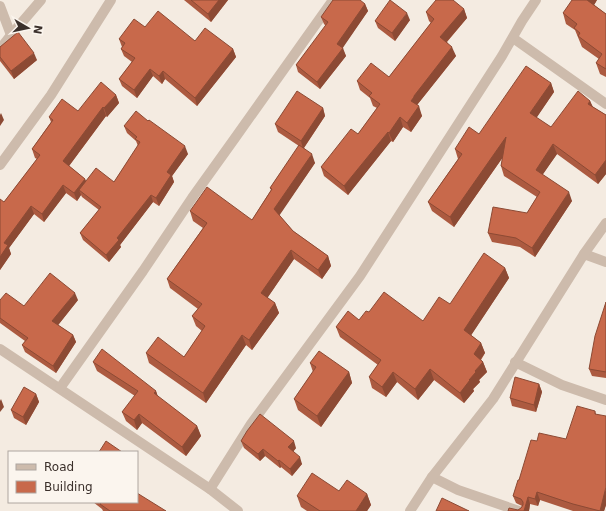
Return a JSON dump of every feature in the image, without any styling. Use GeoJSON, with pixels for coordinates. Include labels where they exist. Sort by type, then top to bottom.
{"type":"FeatureCollection","features":[{"type":"Feature","properties":{"kind":"street"},"geometry":{"type":"LineString","coordinates":[[0,49],[41,0]]}},
{"type":"Feature","properties":{"kind":"street"},"geometry":{"type":"LineString","coordinates":[[0,165],[51,95],[111,0]]}},
{"type":"Feature","properties":{"kind":"street"},"geometry":{"type":"LineString","coordinates":[[60,388],[143,271],[192,198],[333,0]]}},
{"type":"Feature","properties":{"kind":"street"},"geometry":{"type":"LineString","coordinates":[[210,489],[251,424],[360,276],[536,0]]}},
{"type":"Feature","properties":{"kind":"street"},"geometry":{"type":"LineString","coordinates":[[0,6],[11,35]]}},
{"type":"Feature","properties":{"kind":"street"},"geometry":{"type":"LineString","coordinates":[[513,38],[606,104]]}},
{"type":"Feature","properties":{"kind":"street"},"geometry":{"type":"LineString","coordinates":[[410,511],[432,477],[493,399],[584,254],[606,223]]}},
{"type":"Feature","properties":{"kind":"street"},"geometry":{"type":"LineString","coordinates":[[584,254],[606,262]]}},
{"type":"Feature","properties":{"kind":"street"},"geometry":{"type":"LineString","coordinates":[[0,349],[210,489],[238,511]]}},
{"type":"Feature","properties":{"kind":"street"},"geometry":{"type":"LineString","coordinates":[[516,362],[562,385],[606,400]]}},
{"type":"Feature","properties":{"kind":"street"},"geometry":{"type":"LineString","coordinates":[[432,477],[497,508],[519,511]]}},
{"type":"Feature","properties":{"kind":"building"},"geometry":{"type":"Polygon","coordinates":[[[191,0],[219,0],[208,14],[191,0]]]}},
{"type":"Feature","properties":{"kind":"building"},"geometry":{"type":"Polygon","coordinates":[[[333,0],[360,0],[365,4],[337,44],[343,48],[317,82],[296,65],[328,22],[321,17],[333,0]]]}},
{"type":"Feature","properties":{"kind":"building"},"geometry":{"type":"Polygon","coordinates":[[[390,0],[407,13],[392,33],[375,21],[390,0]]]}},
{"type":"Feature","properties":{"kind":"building"},"geometry":{"type":"Polygon","coordinates":[[[436,0],[453,0],[464,9],[440,37],[452,47],[411,101],[419,106],[407,123],[400,117],[389,133],[388,132],[344,186],[321,167],[351,129],[358,134],[380,104],[369,96],[372,93],[357,81],[371,63],[389,77],[434,19],[426,12],[436,0]]]}},
{"type":"Feature","properties":{"kind":"building"},"geometry":{"type":"Polygon","coordinates":[[[572,0],[587,0],[606,14],[606,69],[596,63],[602,54],[578,36],[580,33],[574,28],[577,24],[563,13],[572,0]]]}},
{"type":"Feature","properties":{"kind":"building"},"geometry":{"type":"Polygon","coordinates":[[[158,11],[195,41],[205,28],[233,49],[195,98],[163,71],[159,76],[150,69],[134,90],[119,79],[135,58],[121,49],[125,43],[119,39],[134,19],[145,27],[158,11]]]}},
{"type":"Feature","properties":{"kind":"building"},"geometry":{"type":"Polygon","coordinates":[[[18,32],[34,53],[11,71],[0,57],[0,47],[18,32]]]}},
{"type":"Feature","properties":{"kind":"building"},"geometry":{"type":"Polygon","coordinates":[[[526,66],[551,83],[530,113],[551,127],[578,91],[590,101],[588,104],[606,115],[606,160],[595,175],[553,144],[536,170],[569,192],[532,248],[516,238],[488,233],[493,207],[527,213],[540,192],[501,166],[506,137],[450,217],[428,202],[462,154],[455,149],[469,127],[479,134],[526,66]]]}},
{"type":"Feature","properties":{"kind":"building"},"geometry":{"type":"Polygon","coordinates":[[[101,82],[116,95],[104,108],[103,107],[63,161],[85,179],[74,193],[63,185],[42,214],[31,206],[4,243],[8,245],[0,257],[0,199],[4,202],[40,155],[32,149],[53,120],[49,117],[62,99],[78,111],[101,82]]]}},
{"type":"Feature","properties":{"kind":"building"},"geometry":{"type":"Polygon","coordinates":[[[297,91],[323,108],[301,141],[275,124],[297,91]]]}},
{"type":"Feature","properties":{"kind":"building"},"geometry":{"type":"Polygon","coordinates":[[[136,111],[185,146],[167,172],[171,175],[156,198],[151,195],[117,238],[119,240],[106,255],[80,233],[101,207],[79,190],[96,168],[114,182],[140,142],[135,139],[137,137],[124,126],[136,111]]]}},
{"type":"Feature","properties":{"kind":"building"},"geometry":{"type":"Polygon","coordinates":[[[299,145],[312,154],[274,209],[293,231],[328,256],[318,270],[291,250],[261,293],[275,303],[249,340],[242,335],[203,393],[146,353],[158,337],[184,357],[205,326],[192,316],[202,304],[167,279],[207,223],[190,211],[207,187],[252,220],[272,189],[270,188],[299,145]]]}},
{"type":"Feature","properties":{"kind":"building"},"geometry":{"type":"Polygon","coordinates":[[[484,253],[505,268],[464,330],[481,343],[474,354],[483,362],[460,393],[430,369],[415,389],[393,372],[382,387],[369,377],[381,360],[336,327],[348,311],[359,320],[366,311],[369,312],[384,292],[423,321],[439,297],[450,304],[484,253]]]}},
{"type":"Feature","properties":{"kind":"building"},"geometry":{"type":"Polygon","coordinates":[[[50,273],[75,293],[52,321],[73,335],[53,366],[22,345],[28,338],[0,318],[0,300],[6,293],[24,306],[50,273]]]}},
{"type":"Feature","properties":{"kind":"building"},"geometry":{"type":"Polygon","coordinates":[[[606,302],[606,372],[589,369],[595,336],[606,302]]]}},
{"type":"Feature","properties":{"kind":"building"},"geometry":{"type":"Polygon","coordinates":[[[102,349],[156,391],[154,393],[197,426],[182,447],[139,414],[134,420],[122,412],[138,391],[93,362],[102,349]]]}},
{"type":"Feature","properties":{"kind":"building"},"geometry":{"type":"Polygon","coordinates":[[[319,351],[349,372],[317,416],[294,399],[316,367],[310,363],[319,351]]]}},
{"type":"Feature","properties":{"kind":"building"},"geometry":{"type":"Polygon","coordinates":[[[515,377],[539,384],[534,405],[510,398],[515,377]]]}},
{"type":"Feature","properties":{"kind":"building"},"geometry":{"type":"Polygon","coordinates":[[[24,387],[36,394],[23,417],[11,410],[24,387]]]}},
{"type":"Feature","properties":{"kind":"building"},"geometry":{"type":"Polygon","coordinates":[[[577,406],[595,411],[595,414],[606,416],[606,487],[600,511],[537,492],[535,499],[528,497],[524,511],[508,511],[509,508],[518,510],[523,505],[521,499],[513,496],[531,440],[537,441],[539,433],[566,439],[577,406]]]}},
{"type":"Feature","properties":{"kind":"building"},"geometry":{"type":"Polygon","coordinates":[[[260,414],[294,441],[288,447],[300,457],[290,469],[263,449],[258,454],[241,441],[260,414]]]}},
{"type":"Feature","properties":{"kind":"building"},"geometry":{"type":"Polygon","coordinates":[[[106,441],[121,451],[100,451],[106,441]]]}},
{"type":"Feature","properties":{"kind":"building"},"geometry":{"type":"Polygon","coordinates":[[[312,473],[339,491],[347,480],[367,494],[356,511],[320,511],[297,496],[312,473]]]}},
{"type":"Feature","properties":{"kind":"building"},"geometry":{"type":"Polygon","coordinates":[[[138,494],[166,511],[110,511],[100,504],[138,503],[138,494]]]}},
{"type":"Feature","properties":{"kind":"building"},"geometry":{"type":"Polygon","coordinates":[[[442,498],[469,511],[436,511],[442,498]]]}}]}
